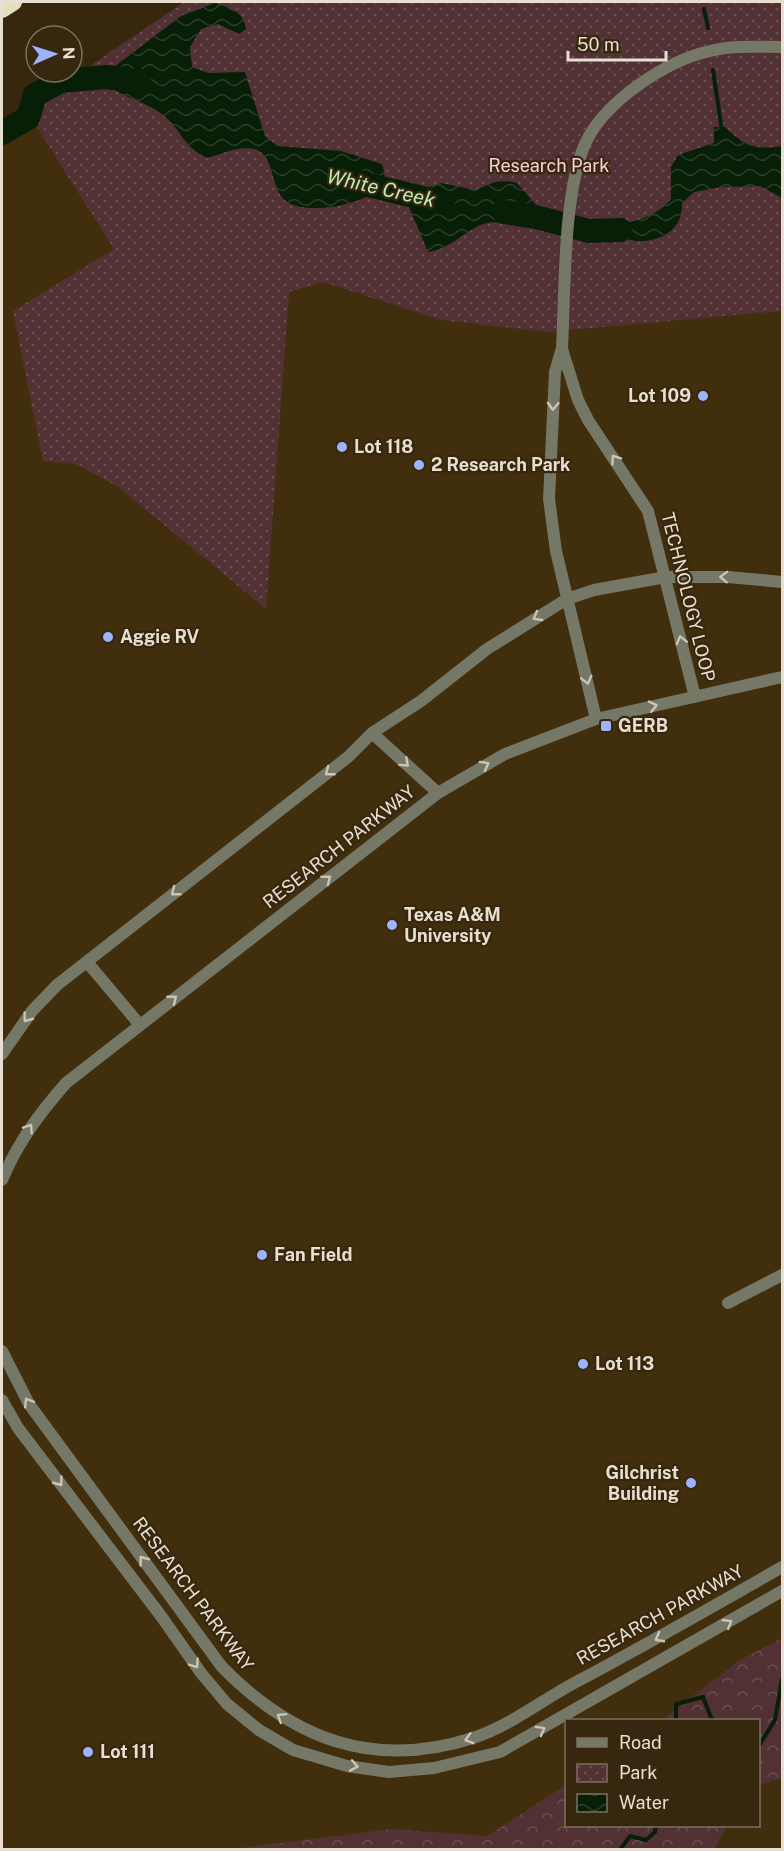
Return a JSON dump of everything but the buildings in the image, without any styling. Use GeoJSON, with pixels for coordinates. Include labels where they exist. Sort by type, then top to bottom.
{"type":"FeatureCollection","features":[{"type":"Feature","properties":{"kind":"highway"},"geometry":{"type":"LineString","coordinates":[[2,9],[13,2]]}},
{"type":"Feature","properties":{"kind":"street","name":"TECHNOLOGY LOOP"},"geometry":{"type":"LineString","coordinates":[[596,719],[556,552],[549,499],[555,372],[562,348],[573,188],[585,144],[614,105],[651,77],[681,60],[711,50],[783,47]]}},
{"type":"Feature","properties":{"kind":"street","name":"TECHNOLOGY LOOP"},"geometry":{"type":"LineString","coordinates":[[562,348],[578,400],[588,420],[648,511],[695,697]]}},
{"type":"Feature","properties":{"kind":"street"},"geometry":{"type":"LineString","coordinates":[[2,1054],[32,1011],[57,985],[348,757],[372,733],[422,701],[516,628],[567,599],[594,590],[666,578],[728,577],[783,582]]}},
{"type":"Feature","properties":{"kind":"street","name":"RESEARCH PARKWAY"},"geometry":{"type":"LineString","coordinates":[[2,1180],[14,1152],[32,1123],[66,1083],[438,793],[505,754],[596,719],[783,677]]}},
{"type":"Feature","properties":{"kind":"street"},"geometry":{"type":"LineString","coordinates":[[372,733],[438,793]]}},
{"type":"Feature","properties":{"kind":"street"},"geometry":{"type":"LineString","coordinates":[[87,962],[140,1025]]}},
{"type":"Feature","properties":{"kind":"street"},"geometry":{"type":"LineString","coordinates":[[728,1304],[783,1275]]}},
{"type":"Feature","properties":{"kind":"street","name":"RESEARCH PARKWAY"},"geometry":{"type":"LineString","coordinates":[[2,1351],[29,1404],[222,1667],[251,1697],[286,1721],[321,1736],[352,1745],[396,1752],[434,1748],[482,1734],[783,1567]]}},
{"type":"Feature","properties":{"kind":"street"},"geometry":{"type":"LineString","coordinates":[[2,1400],[18,1428],[161,1616],[201,1673],[227,1704],[259,1730],[293,1750],[347,1766],[389,1772],[434,1768],[500,1752],[783,1591]]}},
{"type":"Feature","properties":{"kind":"street"},"geometry":{"type":"LineString","coordinates":[[161,1616],[178,1606]]}},
{"type":"Feature","properties":{"kind":"street"},"geometry":{"type":"LineString","coordinates":[[694,1618],[703,1638]]}},
{"type":"Feature","properties":{"kind":"shaded area","name":"Texas A&M University"},"geometry":{"type":"Polygon","coordinates":[[[185,2],[782,2],[782,1849],[2,1850],[2,129],[64,84],[84,84],[84,70],[185,2]]]}},
{"type":"Feature","properties":{"kind":"green space","name":"Research Park"},"geometry":{"type":"Polygon","coordinates":[[[184,2],[782,2],[782,311],[547,332],[441,320],[323,282],[289,292],[266,609],[117,486],[76,464],[43,461],[13,311],[114,249],[26,110],[64,84],[84,84],[84,70],[184,2]]]}},
{"type":"Feature","properties":{"kind":"green space"},"geometry":{"type":"Polygon","coordinates":[[[782,1638],[782,1778],[760,1785],[760,1719],[663,1719],[740,1660],[782,1638]]]}},
{"type":"Feature","properties":{"kind":"green space"},"geometry":{"type":"Polygon","coordinates":[[[565,1786],[565,1827],[726,1827],[714,1850],[233,1849],[392,1829],[487,1836],[565,1786]]]}},
{"type":"Feature","properties":{"kind":"water"},"geometry":{"type":"Polygon","coordinates":[[[215,3],[239,14],[246,29],[239,34],[218,24],[201,29],[190,47],[192,67],[208,73],[245,72],[265,136],[277,146],[341,151],[382,164],[384,178],[379,188],[363,198],[341,205],[305,208],[294,205],[281,196],[267,159],[257,150],[245,148],[232,150],[207,158],[193,149],[163,115],[105,82],[106,73],[181,16],[215,3]]]}},
{"type":"Feature","properties":{"kind":"water"},"geometry":{"type":"Polygon","coordinates":[[[714,127],[725,127],[751,146],[764,148],[782,146],[782,198],[760,186],[721,187],[694,192],[682,203],[682,211],[676,225],[660,237],[641,241],[616,238],[588,239],[589,227],[634,221],[663,207],[671,199],[671,167],[678,155],[714,143],[714,127]]]}},
{"type":"Feature","properties":{"kind":"water"},"geometry":{"type":"Polygon","coordinates":[[[495,182],[517,183],[537,206],[535,223],[528,225],[496,222],[483,224],[450,244],[428,252],[409,207],[415,192],[441,183],[475,190],[495,182]]]}},
{"type":"Feature","properties":{"kind":"waterway"},"geometry":{"type":"LineString","coordinates":[[704,9],[708,28]]}},
{"type":"Feature","properties":{"kind":"waterway"},"geometry":{"type":"LineString","coordinates":[[713,70],[722,131]]}},
{"type":"Feature","properties":{"kind":"waterway","name":"White Creek"},"geometry":{"type":"LineString","coordinates":[[2,133],[28,118],[35,95],[61,81],[106,77],[139,81]]}},
{"type":"Feature","properties":{"kind":"waterway","name":"White Creek"},"geometry":{"type":"LineString","coordinates":[[352,181],[443,203]]}},
{"type":"Feature","properties":{"kind":"waterway","name":"White Creek"},"geometry":{"type":"LineString","coordinates":[[504,212],[536,217],[589,231],[620,230]]}},
{"type":"Feature","properties":{"kind":"waterway"},"geometry":{"type":"LineString","coordinates":[[760,1744],[775,1720],[782,1679]]}},
{"type":"Feature","properties":{"kind":"waterway"},"geometry":{"type":"LineString","coordinates":[[676,1719],[676,1704],[703,1697],[712,1719]]}},
{"type":"Feature","properties":{"kind":"waterway"},"geometry":{"type":"LineString","coordinates":[[620,1850],[630,1836],[646,1840],[655,1832],[656,1827]]}},
{"type":"Feature","properties":{"kind":"place","name":"Lot 109"},"geometry":{"type":"Point","coordinates":[703,396]}},
{"type":"Feature","properties":{"kind":"place","name":"Lot 118"},"geometry":{"type":"Point","coordinates":[342,447]}},
{"type":"Feature","properties":{"kind":"place","name":"2 Research Park"},"geometry":{"type":"Point","coordinates":[419,465]}},
{"type":"Feature","properties":{"kind":"place","name":"Aggie RV"},"geometry":{"type":"Point","coordinates":[108,637]}},
{"type":"Feature","properties":{"kind":"place","name":"GERB"},"geometry":{"type":"Point","coordinates":[606,726]}},
{"type":"Feature","properties":{"kind":"place","name":"Texas A&M University"},"geometry":{"type":"Point","coordinates":[392,925]}},
{"type":"Feature","properties":{"kind":"place","name":"Fan Field"},"geometry":{"type":"Point","coordinates":[262,1255]}},
{"type":"Feature","properties":{"kind":"place","name":"Lot 113"},"geometry":{"type":"Point","coordinates":[583,1364]}},
{"type":"Feature","properties":{"kind":"place","name":"Gilchrist Building"},"geometry":{"type":"Point","coordinates":[691,1483]}},
{"type":"Feature","properties":{"kind":"place","name":"Lot 111"},"geometry":{"type":"Point","coordinates":[88,1752]}}]}
